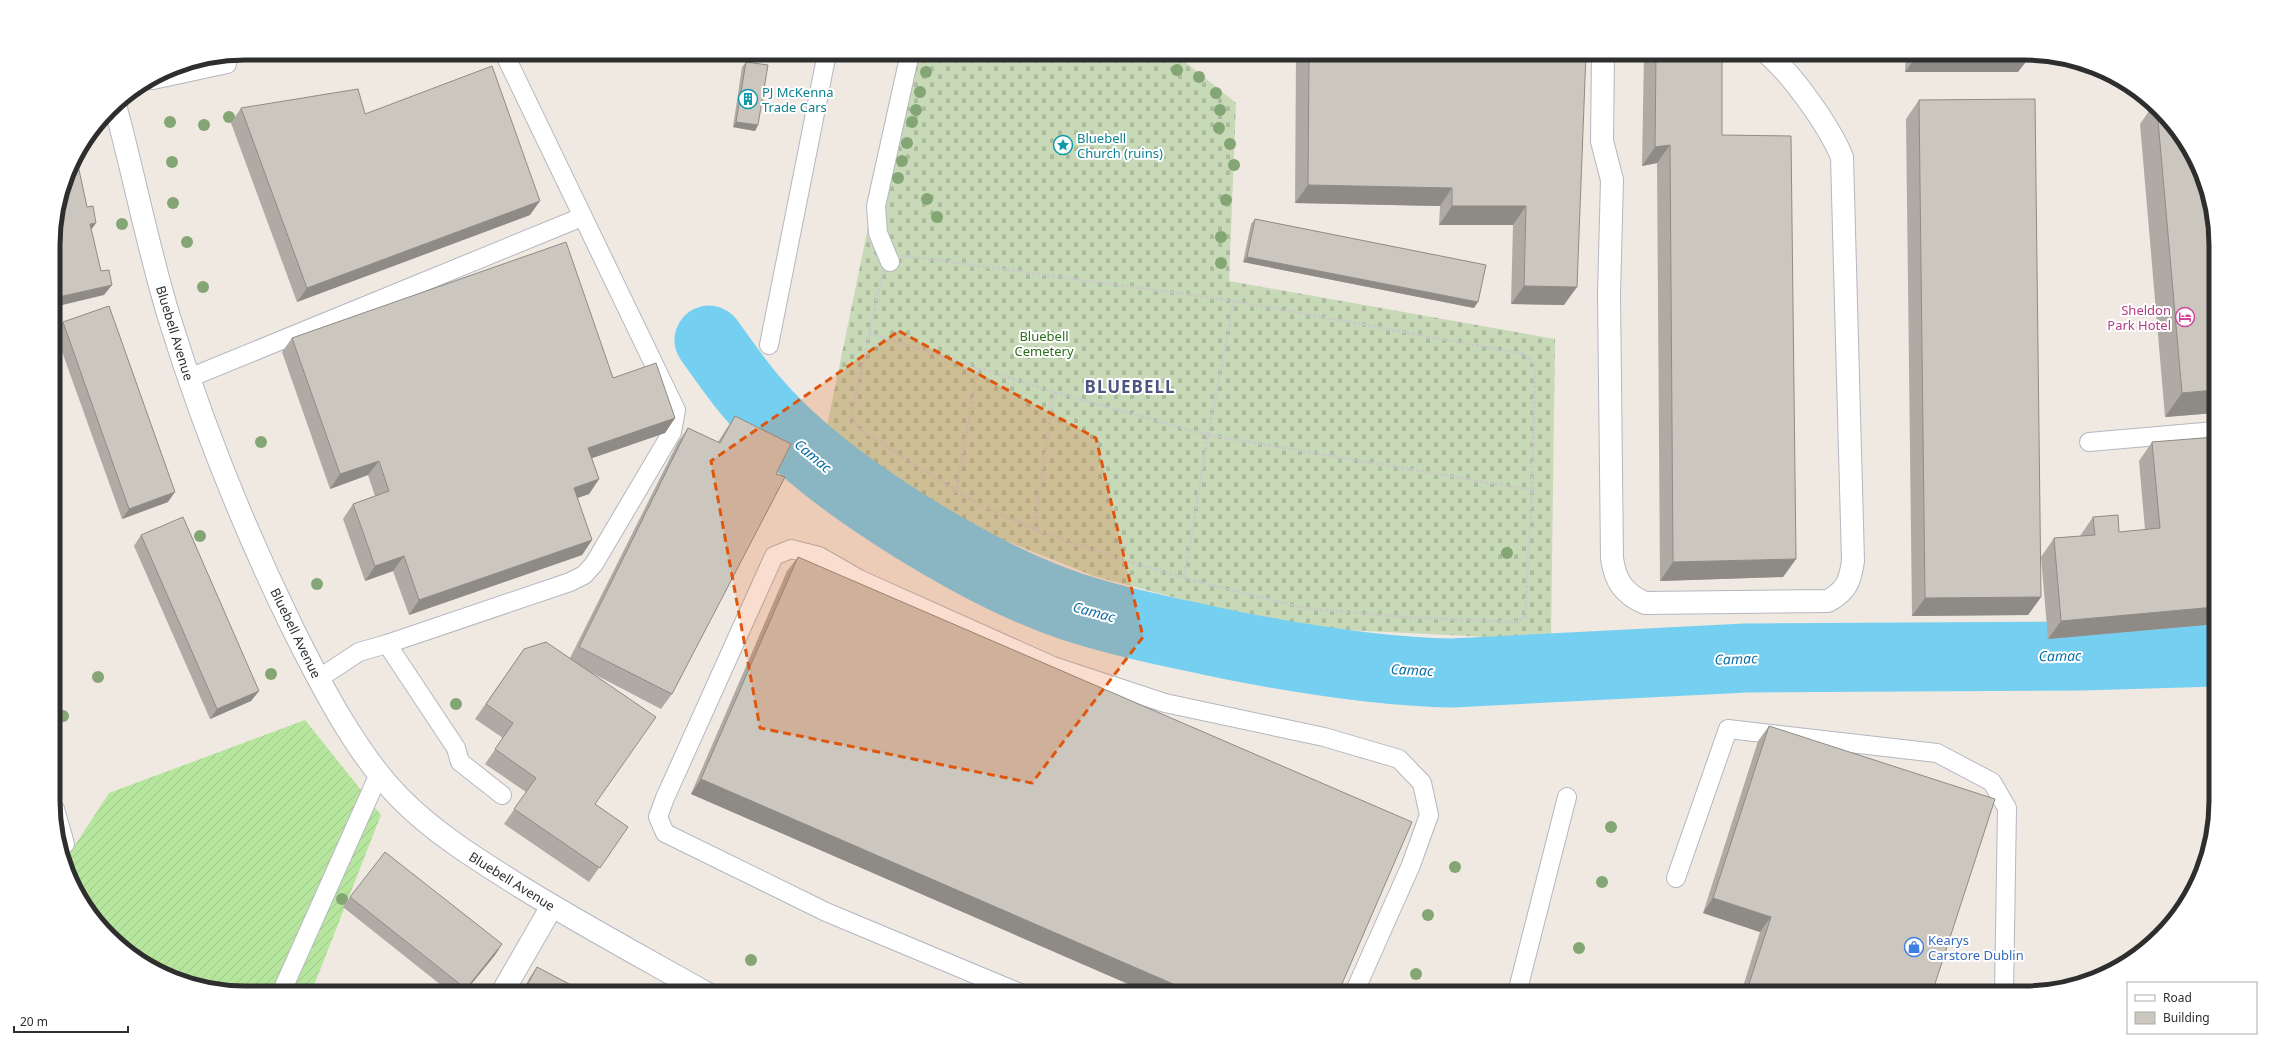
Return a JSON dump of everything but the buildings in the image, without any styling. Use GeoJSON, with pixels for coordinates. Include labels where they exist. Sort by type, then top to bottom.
{"type":"FeatureCollection","features":[{"type":"Feature","properties":{"kind":"street"},"geometry":{"type":"LineString","coordinates":[[1603,60],[1602,141],[1612,180],[1609,294],[1611,550],[1614,572],[1617,580],[1632,597],[1645,603],[1828,601],[1841,594],[1848,583],[1852,561],[1842,157],[1826,125],[1776,60]]}},
{"type":"Feature","properties":{"kind":"street","name":"Bluebell Avenue"},"geometry":{"type":"LineString","coordinates":[[117,112],[167,308],[189,378],[220,462],[269,575],[318,679],[364,752],[379,774],[401,799],[447,839],[552,906],[694,986]]}},
{"type":"Feature","properties":{"kind":"street"},"geometry":{"type":"LineString","coordinates":[[506,986],[552,906]]}},
{"type":"Feature","properties":{"kind":"lane"},"geometry":{"type":"LineString","coordinates":[[318,679],[359,652],[387,644],[570,582],[584,575],[594,564],[672,432],[676,410],[507,60]]}},
{"type":"Feature","properties":{"kind":"lane"},"geometry":{"type":"LineString","coordinates":[[769,345],[826,60]]}},
{"type":"Feature","properties":{"kind":"lane"},"geometry":{"type":"LineString","coordinates":[[890,262],[878,233],[876,206],[908,60]]}},
{"type":"Feature","properties":{"kind":"lane"},"geometry":{"type":"LineString","coordinates":[[169,76],[227,64],[227,61]]}},
{"type":"Feature","properties":{"kind":"lane"},"geometry":{"type":"LineString","coordinates":[[189,378],[582,217]]}},
{"type":"Feature","properties":{"kind":"lane"},"geometry":{"type":"LineString","coordinates":[[2089,442],[2209,432]]}},
{"type":"Feature","properties":{"kind":"lane"},"geometry":{"type":"LineString","coordinates":[[1003,986],[826,912],[665,834],[658,817],[665,798],[774,556],[791,549],[819,556],[859,579],[1053,666],[1165,703],[1324,737],[1399,759],[1422,783],[1429,815],[1411,865],[1357,986]]}},
{"type":"Feature","properties":{"kind":"lane"},"geometry":{"type":"LineString","coordinates":[[387,644],[456,748],[460,762],[502,795]]}},
{"type":"Feature","properties":{"kind":"lane"},"geometry":{"type":"LineString","coordinates":[[1676,878],[1728,729],[1937,753],[1992,782],[2007,808],[2004,986]]}},
{"type":"Feature","properties":{"kind":"lane"},"geometry":{"type":"LineString","coordinates":[[284,986],[379,774]]}},
{"type":"Feature","properties":{"kind":"lane"},"geometry":{"type":"LineString","coordinates":[[1519,986],[1568,797]]}},
{"type":"Feature","properties":{"kind":"path"},"geometry":{"type":"LineString","coordinates":[[908,256],[1234,301],[1524,354],[1532,360],[1535,373],[1532,490],[1524,617],[1514,622],[1402,617],[1304,608],[1184,578],[1108,555],[1034,528],[956,493],[860,430],[854,424],[852,415],[882,274],[890,262],[900,257],[908,256]]}},
{"type":"Feature","properties":{"kind":"path"},"geometry":{"type":"LineString","coordinates":[[1184,578],[1208,435],[1234,301]]}},
{"type":"Feature","properties":{"kind":"path"},"geometry":{"type":"LineString","coordinates":[[869,333],[1054,392],[1208,435],[1532,490]]}},
{"type":"Feature","properties":{"kind":"path"},"geometry":{"type":"LineString","coordinates":[[956,493],[978,368]]}},
{"type":"Feature","properties":{"kind":"path"},"geometry":{"type":"LineString","coordinates":[[1034,528],[1054,392]]}},
{"type":"Feature","properties":{"kind":"highlighted area"},"geometry":{"type":"Polygon","coordinates":[[[899,331],[1096,438],[1143,637],[1032,783],[760,728],[711,461],[899,331]]]}},
{"type":"Feature","properties":{"kind":"green space","name":"Bluebell Cemetery"},"geometry":{"type":"Polygon","coordinates":[[[903,60],[1183,60],[1236,103],[1229,281],[1555,339],[1551,640],[1303,628],[1270,623],[1094,576],[1001,539],[937,509],[827,426],[903,60]]]}},
{"type":"Feature","properties":{"kind":"green space"},"geometry":{"type":"Polygon","coordinates":[[[305,720],[381,815],[314,986],[233,986],[197,980],[163,967],[142,955],[114,932],[91,904],[79,883],[68,855],[109,793],[305,720]]]}},
{"type":"Feature","properties":{"kind":"waterway","name":"Camac"},"geometry":{"type":"LineString","coordinates":[[709,340],[750,395],[768,415],[806,451],[847,484],[932,540],[1011,582],[1073,607],[1131,623],[1230,645],[1341,664],[1397,670],[1452,673],[1746,658],[2081,656],[2209,652]]}},
{"type":"Feature","properties":{"kind":"place","name":"PJ McKenna Trade Cars"},"geometry":{"type":"Point","coordinates":[748,99]}},
{"type":"Feature","properties":{"kind":"place","name":"Bluebell Church (ruins)"},"geometry":{"type":"Point","coordinates":[1063,145]}},
{"type":"Feature","properties":{"kind":"place","name":"Sheldon Park Hotel"},"geometry":{"type":"Point","coordinates":[2185,317]}},
{"type":"Feature","properties":{"kind":"place","name":"Kearys Carstore Dublin"},"geometry":{"type":"Point","coordinates":[1914,947]}},
{"type":"Feature","properties":{"kind":"district","name":"BLUEBELL"},"geometry":{"type":"Point","coordinates":[1130,387]}}]}
